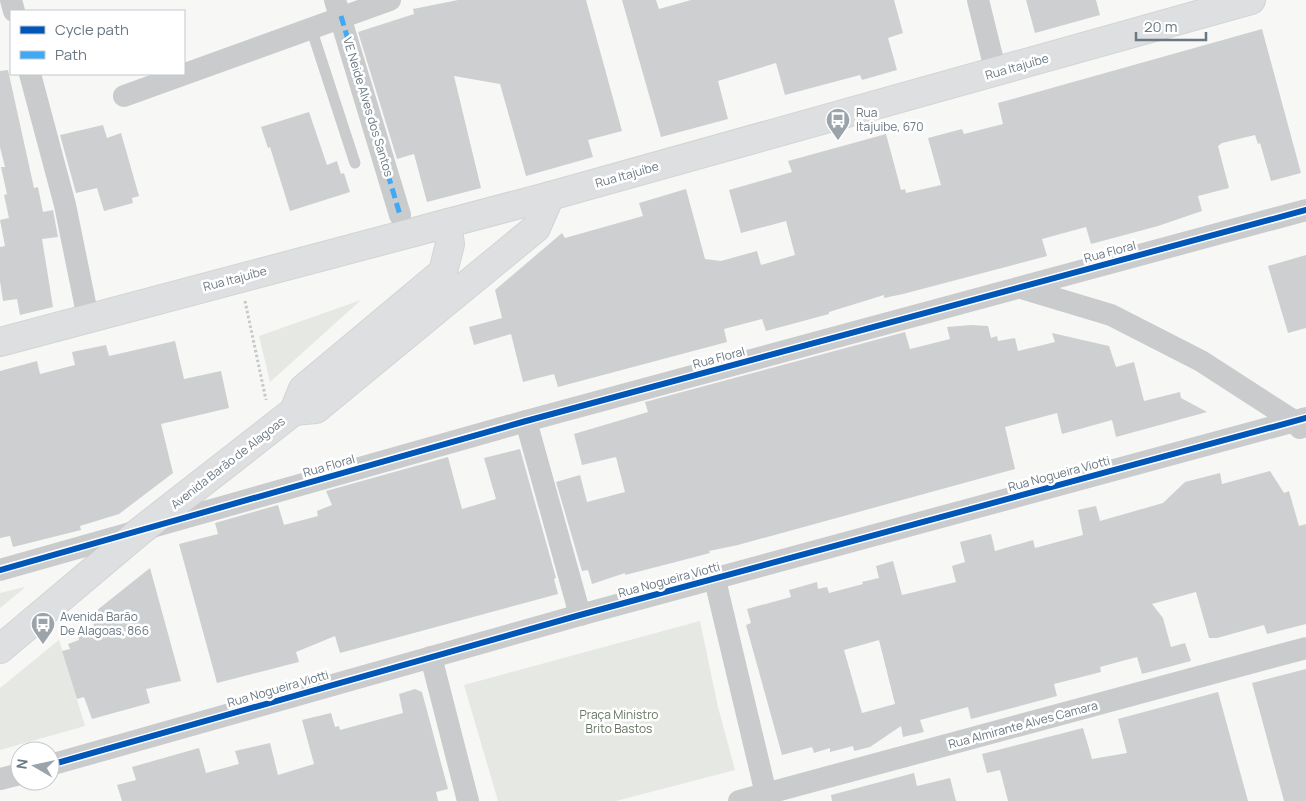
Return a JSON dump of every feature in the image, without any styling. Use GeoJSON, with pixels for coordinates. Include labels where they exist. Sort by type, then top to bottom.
{"type":"FeatureCollection","features":[{"type":"Feature","properties":{"kind":"main road","name":"Rua Itajuíbe"},"geometry":{"type":"LineString","coordinates":[[0,342],[550,196],[996,73],[1251,0]]}},
{"type":"Feature","properties":{"kind":"main road","name":"Avenida Barão de Alagoas"},"geometry":{"type":"LineString","coordinates":[[294,411],[316,409],[498,260],[536,228],[550,196]]}},
{"type":"Feature","properties":{"kind":"main road","name":"Avenida Barão de Alagoas"},"geometry":{"type":"LineString","coordinates":[[0,649],[139,532],[294,411],[303,389],[443,272],[450,244],[447,223]]}},
{"type":"Feature","properties":{"kind":"street"},"geometry":{"type":"LineString","coordinates":[[185,74],[311,28],[338,8],[390,0]]}},
{"type":"Feature","properties":{"kind":"street"},"geometry":{"type":"LineString","coordinates":[[978,0],[996,73]]}},
{"type":"Feature","properties":{"kind":"street","name":"VE Neide Alves dos Santos"},"geometry":{"type":"LineString","coordinates":[[338,8],[400,215]]}},
{"type":"Feature","properties":{"kind":"street"},"geometry":{"type":"LineString","coordinates":[[30,75],[65,205],[88,318]]}},
{"type":"Feature","properties":{"kind":"street"},"geometry":{"type":"LineString","coordinates":[[124,96],[182,75]]}},
{"type":"Feature","properties":{"kind":"street","name":"Rua Floral"},"geometry":{"type":"LineString","coordinates":[[0,570],[526,421],[1306,210]]}},
{"type":"Feature","properties":{"kind":"street"},"geometry":{"type":"LineString","coordinates":[[1021,288],[1111,315],[1201,361],[1302,425]]}},
{"type":"Feature","properties":{"kind":"street"},"geometry":{"type":"LineString","coordinates":[[526,421],[580,615]]}},
{"type":"Feature","properties":{"kind":"street","name":"Rua Nogueira Viotti"},"geometry":{"type":"LineString","coordinates":[[60,762],[580,615],[1302,425]]}},
{"type":"Feature","properties":{"kind":"street"},"geometry":{"type":"LineString","coordinates":[[715,580],[766,794]]}},
{"type":"Feature","properties":{"kind":"street","name":"Rua Almirante Alves Camara"},"geometry":{"type":"LineString","coordinates":[[739,801],[1306,648]]}},
{"type":"Feature","properties":{"kind":"street"},"geometry":{"type":"LineString","coordinates":[[431,657],[468,801]]}},
{"type":"Feature","properties":{"kind":"lane"},"geometry":{"type":"LineString","coordinates":[[311,28],[356,162]]}},
{"type":"Feature","properties":{"kind":"path"},"geometry":{"type":"LineString","coordinates":[[244,299],[266,404]]}},
{"type":"Feature","properties":{"kind":"green space"},"geometry":{"type":"Polygon","coordinates":[[[361,300],[270,382],[259,336],[361,300]]]}},
{"type":"Feature","properties":{"kind":"green space"},"geometry":{"type":"Polygon","coordinates":[[[25,587],[22,590],[0,608],[0,593],[25,587]]]}},
{"type":"Feature","properties":{"kind":"green space","name":"Praça Ministro Brito Bastos"},"geometry":{"type":"Polygon","coordinates":[[[700,621],[718,707],[735,770],[616,801],[498,801],[464,685],[700,621]]]}},
{"type":"Feature","properties":{"kind":"green space"},"geometry":{"type":"Polygon","coordinates":[[[59,640],[85,726],[32,741],[10,741],[10,747],[0,750],[0,688],[59,640]]]}},
{"type":"Feature","properties":{"kind":"building"},"geometry":{"type":"Polygon","coordinates":[[[458,0],[586,0],[622,131],[588,140],[593,157],[526,176],[500,84],[454,76],[481,188],[427,202],[414,154],[397,159],[358,32],[414,14],[413,9],[458,0]]]}},
{"type":"Feature","properties":{"kind":"building"},"geometry":{"type":"Polygon","coordinates":[[[622,0],[656,0],[659,9],[691,0],[894,0],[903,33],[888,38],[897,70],[862,80],[860,75],[785,95],[776,63],[718,81],[728,119],[661,137],[622,0]]]}},
{"type":"Feature","properties":{"kind":"building"},"geometry":{"type":"Polygon","coordinates":[[[1026,0],[1096,0],[1100,15],[1035,33],[1026,0]]]}},
{"type":"Feature","properties":{"kind":"building"},"geometry":{"type":"Polygon","coordinates":[[[1262,29],[1301,173],[1271,181],[1260,143],[1258,144],[1255,135],[1222,143],[1218,146],[1229,188],[1198,196],[1202,211],[1158,226],[1091,244],[1086,227],[1042,239],[1047,256],[903,294],[884,298],[884,295],[829,312],[829,314],[766,331],[762,319],[724,329],[727,342],[558,387],[554,374],[523,382],[511,334],[474,345],[469,327],[502,318],[495,290],[562,233],[565,238],[643,216],[639,203],[686,189],[705,259],[721,261],[757,251],[761,265],[795,255],[786,221],[741,233],[729,190],[792,172],[788,161],[886,134],[901,190],[905,189],[906,193],[941,185],[928,138],[962,129],[964,134],[1003,124],[998,103],[1262,29]]]}},
{"type":"Feature","properties":{"kind":"building"},"geometry":{"type":"Polygon","coordinates":[[[8,70],[34,188],[38,187],[43,212],[53,210],[58,237],[42,239],[53,307],[20,315],[17,299],[3,301],[0,281],[0,247],[5,246],[0,220],[9,218],[4,195],[7,194],[1,167],[5,167],[0,147],[0,71],[8,70]]]}},
{"type":"Feature","properties":{"kind":"building"},"geometry":{"type":"Polygon","coordinates":[[[309,112],[327,165],[337,161],[341,174],[344,173],[350,192],[290,211],[270,147],[268,148],[261,127],[309,112]]]}},
{"type":"Feature","properties":{"kind":"building"},"geometry":{"type":"Polygon","coordinates":[[[103,125],[107,138],[121,133],[139,196],[132,198],[133,203],[104,211],[97,188],[76,193],[60,135],[103,125]]]}},
{"type":"Feature","properties":{"kind":"building"},"geometry":{"type":"Polygon","coordinates":[[[1306,255],[1306,328],[1288,333],[1268,266],[1306,255]]]}},
{"type":"Feature","properties":{"kind":"building"},"geometry":{"type":"Polygon","coordinates":[[[988,326],[991,338],[997,336],[998,341],[1015,338],[1018,351],[1055,342],[1052,333],[1109,346],[1116,367],[1134,362],[1144,401],[1180,392],[1181,398],[1207,412],[1116,437],[1112,420],[1062,434],[1057,413],[1005,427],[1015,469],[738,545],[709,551],[710,553],[625,575],[625,573],[592,584],[588,570],[582,571],[556,482],[580,475],[587,502],[625,492],[616,457],[582,465],[574,434],[648,412],[645,402],[905,332],[910,349],[950,339],[947,327],[988,326]]]}},
{"type":"Feature","properties":{"kind":"building"},"geometry":{"type":"Polygon","coordinates":[[[175,341],[184,379],[221,371],[229,408],[161,424],[173,473],[119,514],[80,526],[81,530],[13,547],[10,536],[0,538],[0,371],[37,361],[40,374],[75,365],[72,352],[106,345],[109,356],[175,341]]]}},
{"type":"Feature","properties":{"kind":"building"},"geometry":{"type":"Polygon","coordinates":[[[520,449],[556,578],[554,579],[558,594],[340,653],[335,636],[296,652],[299,662],[217,683],[179,544],[218,534],[215,523],[278,505],[284,525],[318,516],[317,511],[332,505],[326,491],[448,457],[462,509],[496,499],[484,458],[520,449]]]}},
{"type":"Feature","properties":{"kind":"building"},"geometry":{"type":"Polygon","coordinates":[[[1270,471],[1284,493],[1289,491],[1299,526],[1306,524],[1306,624],[1267,634],[1264,625],[1217,638],[1209,638],[1196,592],[1152,604],[1163,618],[1171,647],[1185,643],[1191,661],[1142,674],[1137,657],[1100,667],[1101,672],[1054,684],[1057,696],[971,719],[968,707],[920,720],[924,732],[903,737],[901,726],[870,747],[854,751],[853,746],[830,752],[830,748],[814,753],[812,747],[782,755],[746,625],[751,623],[747,609],[791,597],[789,590],[817,582],[818,589],[827,587],[829,593],[863,584],[862,582],[879,578],[876,566],[893,561],[902,595],[956,582],[952,566],[965,562],[960,542],[991,534],[995,551],[1033,540],[1035,548],[1083,535],[1078,510],[1096,506],[1100,521],[1163,503],[1185,482],[1220,473],[1222,484],[1270,471]],[[879,640],[844,650],[862,713],[895,704],[879,640]]]}},
{"type":"Feature","properties":{"kind":"building"},"geometry":{"type":"Polygon","coordinates":[[[150,568],[181,681],[146,689],[150,703],[92,719],[84,697],[77,699],[62,651],[70,649],[68,644],[79,640],[78,636],[95,630],[91,615],[150,568]]]}},
{"type":"Feature","properties":{"kind":"building"},"geometry":{"type":"Polygon","coordinates":[[[1306,669],[1306,801],[1284,801],[1252,683],[1306,669]]]}},
{"type":"Feature","properties":{"kind":"building"},"geometry":{"type":"Polygon","coordinates":[[[415,689],[422,692],[448,789],[436,792],[438,801],[122,801],[117,785],[136,780],[132,767],[199,748],[206,773],[239,764],[235,751],[270,743],[278,775],[314,764],[302,720],[331,713],[335,727],[339,726],[340,730],[403,713],[399,694],[415,689]]]}},
{"type":"Feature","properties":{"kind":"building"},"geometry":{"type":"Polygon","coordinates":[[[1218,692],[1248,801],[1008,801],[1000,770],[987,773],[982,754],[1083,728],[1092,759],[1127,753],[1118,719],[1218,692]]]}},
{"type":"Feature","properties":{"kind":"building"},"geometry":{"type":"Polygon","coordinates":[[[914,773],[917,786],[950,778],[956,801],[832,801],[831,795],[914,773]]]}},
{"type":"Feature","properties":{"kind":"marked path"},"geometry":{"type":"LineString","coordinates":[[341,16],[400,215]]}},
{"type":"Feature","properties":{"kind":"cycle path"},"geometry":{"type":"LineString","coordinates":[[0,570],[526,421],[1306,210]]}},
{"type":"Feature","properties":{"kind":"cycle path"},"geometry":{"type":"LineString","coordinates":[[60,762],[580,615],[1306,418]]}},
{"type":"Feature","properties":{"kind":"place","name":"Rua Itajuibe, 670"},"geometry":{"type":"Point","coordinates":[838,141]}},
{"type":"Feature","properties":{"kind":"place","name":"Avenida Barão De Alagoas, 866"},"geometry":{"type":"Point","coordinates":[43,645]}}]}
